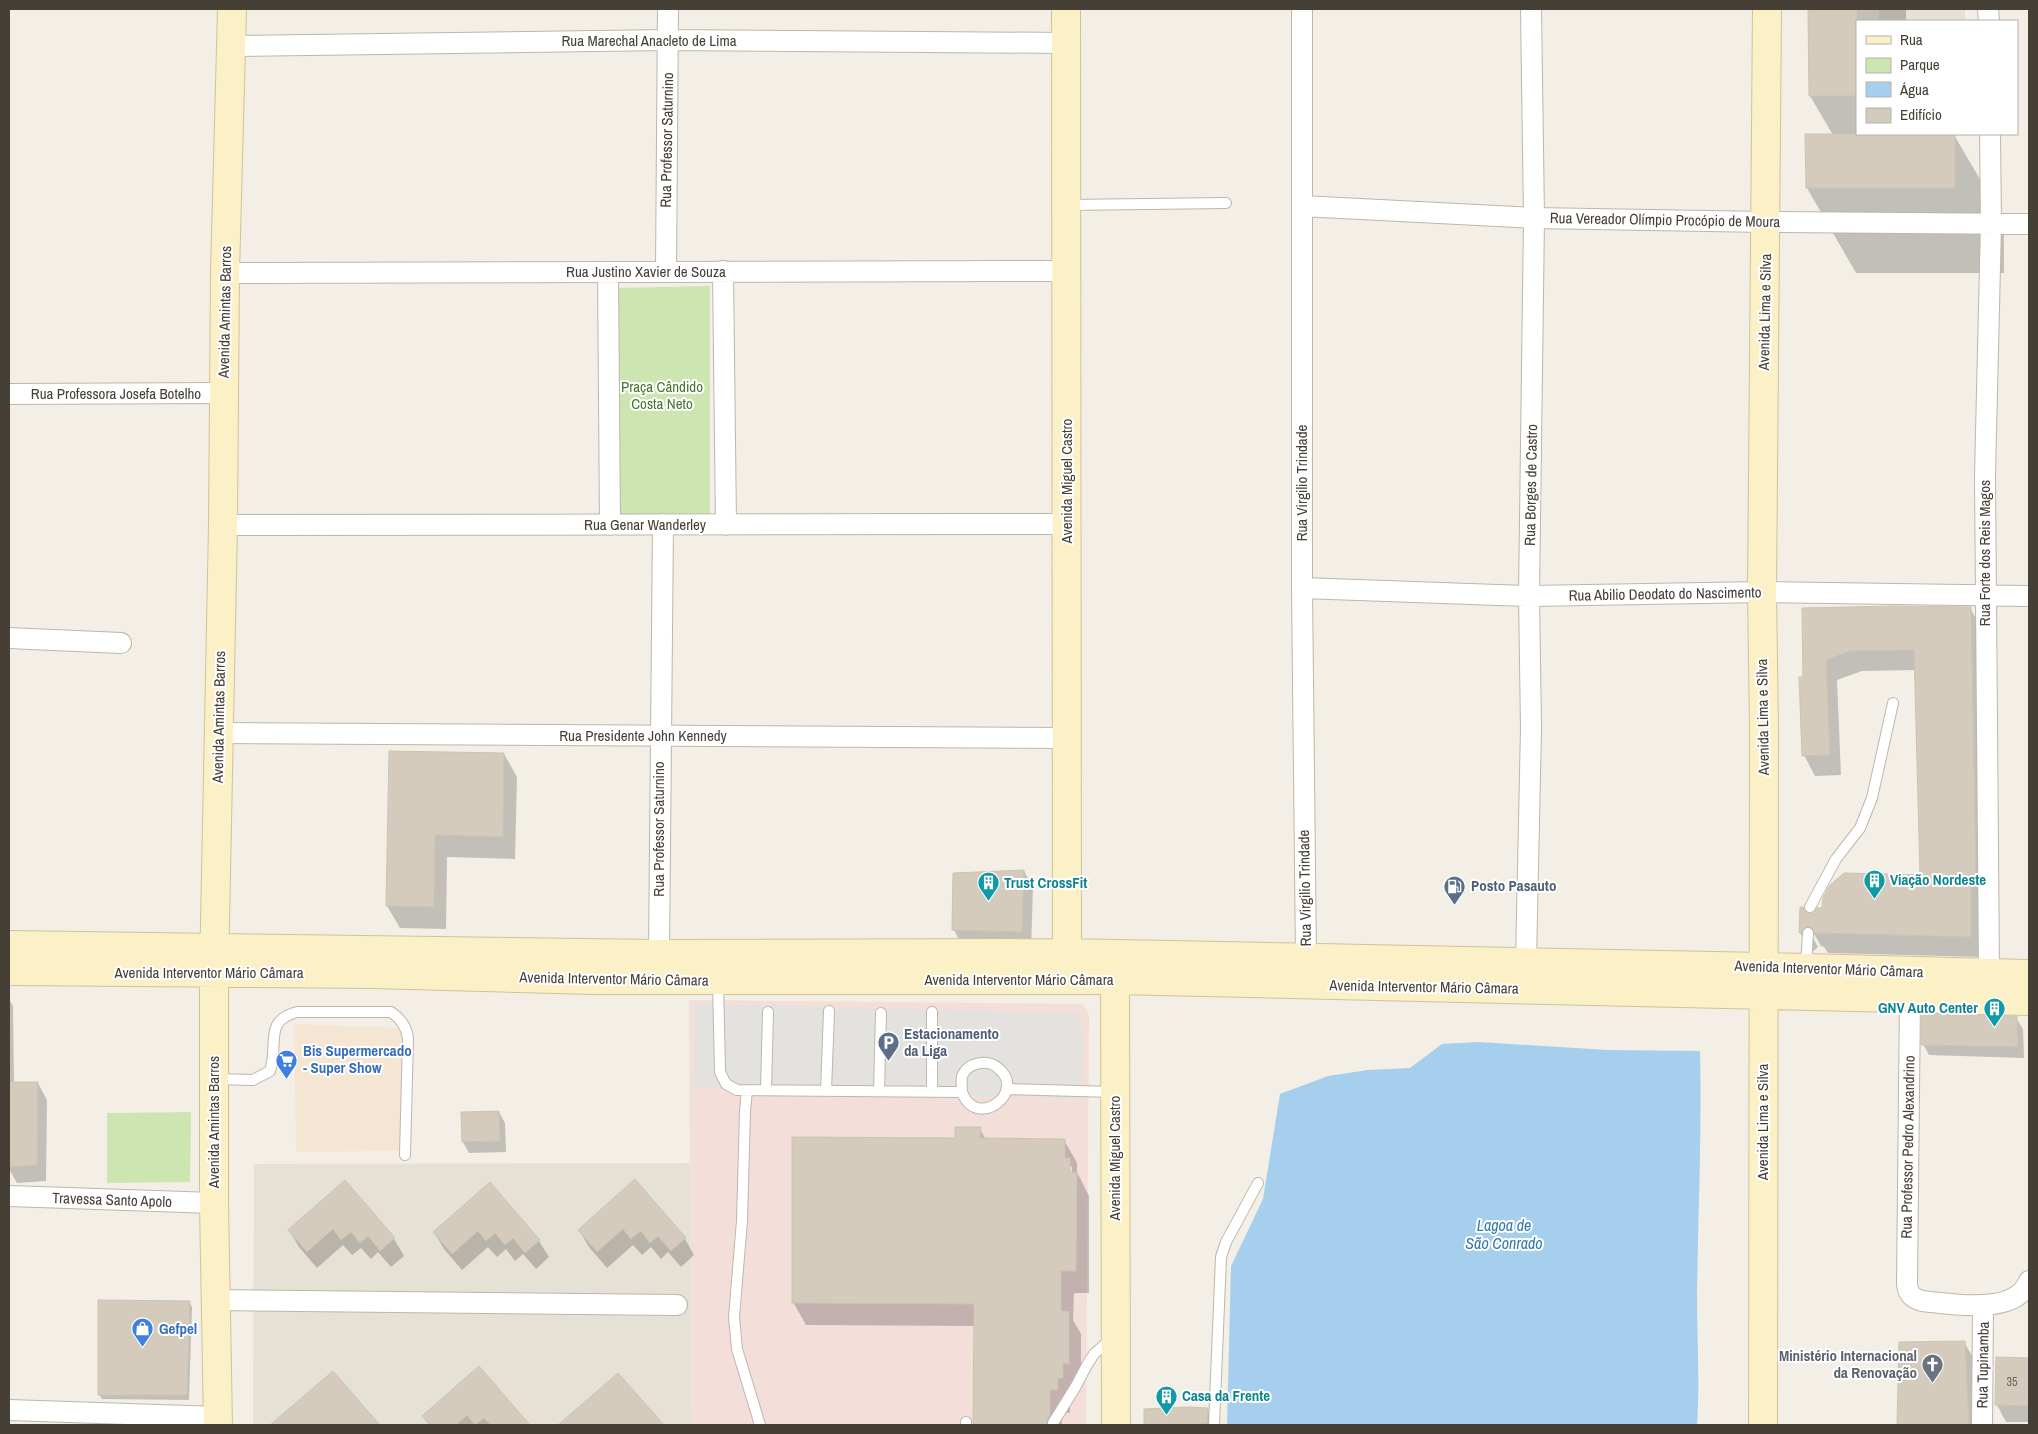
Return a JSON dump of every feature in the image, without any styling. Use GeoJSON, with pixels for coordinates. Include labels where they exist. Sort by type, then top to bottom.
{"type":"FeatureCollection","features":[{"type":"Feature","properties":{"kind":"main road","name":"Avenida Amintas Barros"},"geometry":{"type":"LineString","coordinates":[[218,1421],[214,1203],[215,960],[223,526],[225,273],[232,9]]}},
{"type":"Feature","properties":{"kind":"main road","name":"Avenida Miguel Castro"},"geometry":{"type":"LineString","coordinates":[[1066,9],[1067,953]]}},
{"type":"Feature","properties":{"kind":"main road","name":"Avenida Lima e Silva"},"geometry":{"type":"LineString","coordinates":[[1762,1425],[1764,730],[1762,592],[1768,9]]}},
{"type":"Feature","properties":{"kind":"main road","name":"Avenida Interventor Mário Câmara"},"geometry":{"type":"LineString","coordinates":[[9,945],[215,960],[593,980],[1103,980],[2029,1000]]}},
{"type":"Feature","properties":{"kind":"main road","name":"Avenida Interventor Mário Câmara"},"geometry":{"type":"LineString","coordinates":[[9,971],[215,960],[658,954],[1067,953],[1764,966],[2029,974]]}},
{"type":"Feature","properties":{"kind":"main road"},"geometry":{"type":"LineString","coordinates":[[1067,953],[1069,968],[1081,977],[1103,980],[1113,966],[1102,954]]}},
{"type":"Feature","properties":{"kind":"main road","name":"Avenida Miguel Castro"},"geometry":{"type":"LineString","coordinates":[[1103,980],[1115,1092],[1116,1425]]}},
{"type":"Feature","properties":{"kind":"street","name":"Rua Professor Saturnino"},"geometry":{"type":"LineString","coordinates":[[666,272],[668,9]]}},
{"type":"Feature","properties":{"kind":"street","name":"Rua Virgilio Trindade"},"geometry":{"type":"LineString","coordinates":[[1302,9],[1302,588],[1306,958]]}},
{"type":"Feature","properties":{"kind":"street","name":"Rua Borges de Castro"},"geometry":{"type":"LineString","coordinates":[[1526,962],[1531,728],[1529,596],[1534,218],[1531,9]]}},
{"type":"Feature","properties":{"kind":"street","name":"Rua Marechal Anacleto de Lima"},"geometry":{"type":"LineString","coordinates":[[232,46],[668,40],[1066,43]]}},
{"type":"Feature","properties":{"kind":"street","name":"Rua Forte dos Reis Magos"},"geometry":{"type":"LineString","coordinates":[[1989,973],[1985,475],[1991,224],[1990,135]]}},
{"type":"Feature","properties":{"kind":"street","name":"Rua Vereador Olímpio Procópio de Moura"},"geometry":{"type":"LineString","coordinates":[[1302,206],[1534,218],[2029,224]]}},
{"type":"Feature","properties":{"kind":"street"},"geometry":{"type":"LineString","coordinates":[[723,271],[726,525]]}},
{"type":"Feature","properties":{"kind":"street","name":"Rua Justino Xavier de Souza"},"geometry":{"type":"LineString","coordinates":[[225,273],[1066,271]]}},
{"type":"Feature","properties":{"kind":"street"},"geometry":{"type":"LineString","coordinates":[[608,272],[610,525]]}},
{"type":"Feature","properties":{"kind":"street","name":"Rua Professora Josefa Botelho"},"geometry":{"type":"LineString","coordinates":[[9,394],[224,394]]}},
{"type":"Feature","properties":{"kind":"street","name":"Rua Professor Saturnino"},"geometry":{"type":"LineString","coordinates":[[658,954],[663,524]]}},
{"type":"Feature","properties":{"kind":"street","name":"Rua Genar Wanderley"},"geometry":{"type":"LineString","coordinates":[[223,526],[1067,524]]}},
{"type":"Feature","properties":{"kind":"street","name":"Rua Abilio Deodato do Nascimento"},"geometry":{"type":"LineString","coordinates":[[1302,588],[1529,596],[1762,592],[2029,596]]}},
{"type":"Feature","properties":{"kind":"street"},"geometry":{"type":"LineString","coordinates":[[9,638],[121,644]]}},
{"type":"Feature","properties":{"kind":"street","name":"Rua Presidente John Kennedy"},"geometry":{"type":"LineString","coordinates":[[218,733],[1067,738]]}},
{"type":"Feature","properties":{"kind":"street","name":"Rua Professor Pedro Alexandrino"},"geometry":{"type":"LineString","coordinates":[[1910,998],[1907,1284],[1911,1296],[1922,1301],[1983,1306]]}},
{"type":"Feature","properties":{"kind":"street","name":"Travessa Santo Apolo"},"geometry":{"type":"LineString","coordinates":[[9,1196],[214,1203]]}},
{"type":"Feature","properties":{"kind":"street"},"geometry":{"type":"LineString","coordinates":[[1983,1306],[2014,1298],[2024,1291],[2029,1281]]}},
{"type":"Feature","properties":{"kind":"street"},"geometry":{"type":"LineString","coordinates":[[216,1300],[677,1305]]}},
{"type":"Feature","properties":{"kind":"street","name":"Rua Tupinamba"},"geometry":{"type":"LineString","coordinates":[[1982,1425],[1983,1306]]}},
{"type":"Feature","properties":{"kind":"street"},"geometry":{"type":"LineString","coordinates":[[9,1410],[218,1421]]}},
{"type":"Feature","properties":{"kind":"lane"},"geometry":{"type":"LineString","coordinates":[[1066,205],[1226,203]]}},
{"type":"Feature","properties":{"kind":"lane"},"geometry":{"type":"LineString","coordinates":[[1810,907],[1836,859],[1860,828],[1872,798],[1893,703]]}},
{"type":"Feature","properties":{"kind":"lane"},"geometry":{"type":"LineString","coordinates":[[1806,968],[1808,933]]}},
{"type":"Feature","properties":{"kind":"lane"},"geometry":{"type":"LineString","coordinates":[[718,980],[720,1072],[726,1084],[736,1090],[962,1092]]}},
{"type":"Feature","properties":{"kind":"lane"},"geometry":{"type":"LineString","coordinates":[[214,1079],[253,1080],[270,1071],[274,1061],[275,1029],[278,1021],[287,1015],[297,1012],[391,1012],[400,1018],[406,1027],[408,1038],[405,1155]]}},
{"type":"Feature","properties":{"kind":"lane"},"geometry":{"type":"LineString","coordinates":[[766,1090],[768,1012]]}},
{"type":"Feature","properties":{"kind":"lane"},"geometry":{"type":"LineString","coordinates":[[826,1091],[829,1012]]}},
{"type":"Feature","properties":{"kind":"lane"},"geometry":{"type":"LineString","coordinates":[[932,1012],[932,1092]]}},
{"type":"Feature","properties":{"kind":"lane"},"geometry":{"type":"LineString","coordinates":[[879,1091],[881,1013]]}},
{"type":"Feature","properties":{"kind":"lane"},"geometry":{"type":"LineString","coordinates":[[982,1062],[994,1064],[1002,1071],[1007,1089],[1004,1097],[998,1104],[989,1108],[978,1108],[969,1103],[962,1092],[962,1076],[970,1066],[982,1062]]}},
{"type":"Feature","properties":{"kind":"lane"},"geometry":{"type":"LineString","coordinates":[[1007,1089],[1115,1092]]}},
{"type":"Feature","properties":{"kind":"lane"},"geometry":{"type":"LineString","coordinates":[[747,1090],[742,1221],[734,1317],[737,1348],[760,1425]]}},
{"type":"Feature","properties":{"kind":"lane"},"geometry":{"type":"LineString","coordinates":[[1214,1425],[1222,1257],[1226,1242],[1258,1183]]}},
{"type":"Feature","properties":{"kind":"lane"},"geometry":{"type":"LineString","coordinates":[[1053,1423],[1094,1354],[1116,1335]]}},
{"type":"Feature","properties":{"kind":"shaded area"},"geometry":{"type":"Polygon","coordinates":[[[1879,9],[1965,9],[1965,20],[1879,20],[1879,9]]]}},
{"type":"Feature","properties":{"kind":"shaded area"},"geometry":{"type":"Polygon","coordinates":[[[689,1000],[1083,1004],[1089,1015],[1086,1425],[691,1425],[689,1000]]]}},
{"type":"Feature","properties":{"kind":"shaded area","name":"Estacionamento da Liga"},"geometry":{"type":"Polygon","coordinates":[[[695,1004],[1078,1013],[1083,1036],[1081,1099],[693,1088],[695,1004]]]}},
{"type":"Feature","properties":{"kind":"shaded area"},"geometry":{"type":"Polygon","coordinates":[[[294,1024],[402,1028],[400,1151],[296,1152],[294,1024]]]}},
{"type":"Feature","properties":{"kind":"shaded area"},"geometry":{"type":"Polygon","coordinates":[[[690,1163],[691,1425],[253,1425],[254,1164],[690,1163]]]}},
{"type":"Feature","properties":{"kind":"green space","name":"Praça Cândido Costa Neto"},"geometry":{"type":"Polygon","coordinates":[[[710,286],[710,519],[617,519],[616,288],[710,286]]]}},
{"type":"Feature","properties":{"kind":"green space"},"geometry":{"type":"Polygon","coordinates":[[[191,1112],[190,1182],[107,1183],[107,1113],[191,1112]]]}},
{"type":"Feature","properties":{"kind":"water","name":"Lagoa de São Conrado"},"geometry":{"type":"Polygon","coordinates":[[[1478,1042],[1607,1050],[1700,1051],[1697,1425],[1227,1425],[1231,1266],[1263,1199],[1280,1094],[1328,1076],[1368,1070],[1410,1068],[1442,1044],[1478,1042]]]}},
{"type":"Feature","properties":{"kind":"building"},"geometry":{"type":"Polygon","coordinates":[[[1808,9],[1857,9],[1856,96],[1809,96],[1808,9]]]}},
{"type":"Feature","properties":{"kind":"building"},"geometry":{"type":"Polygon","coordinates":[[[1805,134],[1955,135],[1955,188],[1806,188],[1805,134]]]}},
{"type":"Feature","properties":{"kind":"building"},"geometry":{"type":"Polygon","coordinates":[[[1971,607],[1976,876],[1971,876],[1971,937],[1815,933],[1808,926],[1799,933],[1800,907],[1803,907],[1804,911],[1810,914],[1814,913],[1817,908],[1822,908],[1823,898],[1830,885],[1844,873],[1920,875],[1914,650],[1850,651],[1826,660],[1830,755],[1802,756],[1799,677],[1803,677],[1802,608],[1971,607]]]}},
{"type":"Feature","properties":{"kind":"building"},"geometry":{"type":"Polygon","coordinates":[[[389,751],[504,753],[503,837],[435,835],[434,907],[386,906],[389,751]]]}},
{"type":"Feature","properties":{"kind":"building","name":"Trust CrossFit"},"geometry":{"type":"Polygon","coordinates":[[[1024,870],[1022,932],[952,930],[953,873],[1024,870]]]}},
{"type":"Feature","properties":{"kind":"building"},"geometry":{"type":"Polygon","coordinates":[[[1922,1014],[2017,1016],[2018,1047],[1921,1045],[1922,1014]]]}},
{"type":"Feature","properties":{"kind":"building"},"geometry":{"type":"Polygon","coordinates":[[[9,1082],[38,1082],[37,1165],[9,1167],[9,1082]]]}},
{"type":"Feature","properties":{"kind":"building"},"geometry":{"type":"Polygon","coordinates":[[[499,1111],[500,1141],[462,1142],[461,1112],[499,1111]]]}},
{"type":"Feature","properties":{"kind":"building"},"geometry":{"type":"Polygon","coordinates":[[[955,1127],[981,1127],[980,1138],[1065,1139],[1065,1158],[1070,1158],[1070,1172],[1077,1173],[1076,1271],[1061,1271],[1061,1311],[1069,1311],[1069,1364],[1063,1363],[1063,1378],[1058,1378],[1058,1390],[1050,1390],[1050,1414],[1047,1425],[973,1425],[974,1304],[792,1303],[792,1137],[955,1138],[955,1127]]]}},
{"type":"Feature","properties":{"kind":"building"},"geometry":{"type":"Polygon","coordinates":[[[635,1179],[686,1238],[671,1251],[658,1236],[650,1243],[641,1231],[631,1239],[623,1229],[597,1252],[578,1230],[635,1179]]]}},
{"type":"Feature","properties":{"kind":"building"},"geometry":{"type":"Polygon","coordinates":[[[345,1180],[395,1238],[380,1251],[368,1236],[360,1243],[351,1232],[341,1240],[333,1229],[307,1252],[288,1230],[345,1180]]]}},
{"type":"Feature","properties":{"kind":"building"},"geometry":{"type":"Polygon","coordinates":[[[490,1182],[540,1240],[525,1253],[513,1238],[505,1245],[495,1233],[486,1241],[478,1231],[452,1254],[433,1232],[490,1182]]]}},
{"type":"Feature","properties":{"kind":"building","name":"Gefpel"},"geometry":{"type":"Polygon","coordinates":[[[98,1300],[190,1301],[187,1395],[98,1395],[98,1300]]]}},
{"type":"Feature","properties":{"kind":"building","name":"Ministério Internacional da Renovação"},"geometry":{"type":"Polygon","coordinates":[[[1965,1341],[1969,1425],[1897,1425],[1899,1342],[1965,1341]]]}},
{"type":"Feature","properties":{"kind":"building"},"geometry":{"type":"Polygon","coordinates":[[[1996,1357],[2029,1358],[2029,1406],[1995,1405],[1996,1357]]]}},
{"type":"Feature","properties":{"kind":"building"},"geometry":{"type":"Polygon","coordinates":[[[479,1366],[530,1425],[491,1425],[484,1418],[475,1425],[467,1415],[456,1425],[430,1425],[422,1416],[479,1366]]]}},
{"type":"Feature","properties":{"kind":"building"},"geometry":{"type":"Polygon","coordinates":[[[333,1371],[380,1425],[270,1425],[333,1371]]]}},
{"type":"Feature","properties":{"kind":"building"},"geometry":{"type":"Polygon","coordinates":[[[618,1373],[664,1425],[558,1425],[618,1373]]]}},
{"type":"Feature","properties":{"kind":"building"},"geometry":{"type":"Polygon","coordinates":[[[1208,1408],[1207,1423],[1202,1423],[1202,1425],[1144,1425],[1144,1409],[1208,1408]]]}},
{"type":"Feature","properties":{"kind":"place","name":"Viação Nordeste"},"geometry":{"type":"Point","coordinates":[1874,899]}},
{"type":"Feature","properties":{"kind":"place","name":"Trust CrossFit"},"geometry":{"type":"Point","coordinates":[988,902]}},
{"type":"Feature","properties":{"kind":"place","name":"Posto Pasauto"},"geometry":{"type":"Point","coordinates":[1455,905]}},
{"type":"Feature","properties":{"kind":"place","name":"GNV Auto Center"},"geometry":{"type":"Point","coordinates":[1994,1027]}},
{"type":"Feature","properties":{"kind":"place","name":"Estacionamento da Liga"},"geometry":{"type":"Point","coordinates":[888,1062]}},
{"type":"Feature","properties":{"kind":"place","name":"Bis Supermercado - Super Show"},"geometry":{"type":"Point","coordinates":[287,1079]}},
{"type":"Feature","properties":{"kind":"place","name":"Gefpel"},"geometry":{"type":"Point","coordinates":[143,1348]}},
{"type":"Feature","properties":{"kind":"place","name":"Ministério Internacional da Renovação"},"geometry":{"type":"Point","coordinates":[1933,1384]}},
{"type":"Feature","properties":{"kind":"place","name":"Casa da Frente"},"geometry":{"type":"Point","coordinates":[1166,1415]}}]}
